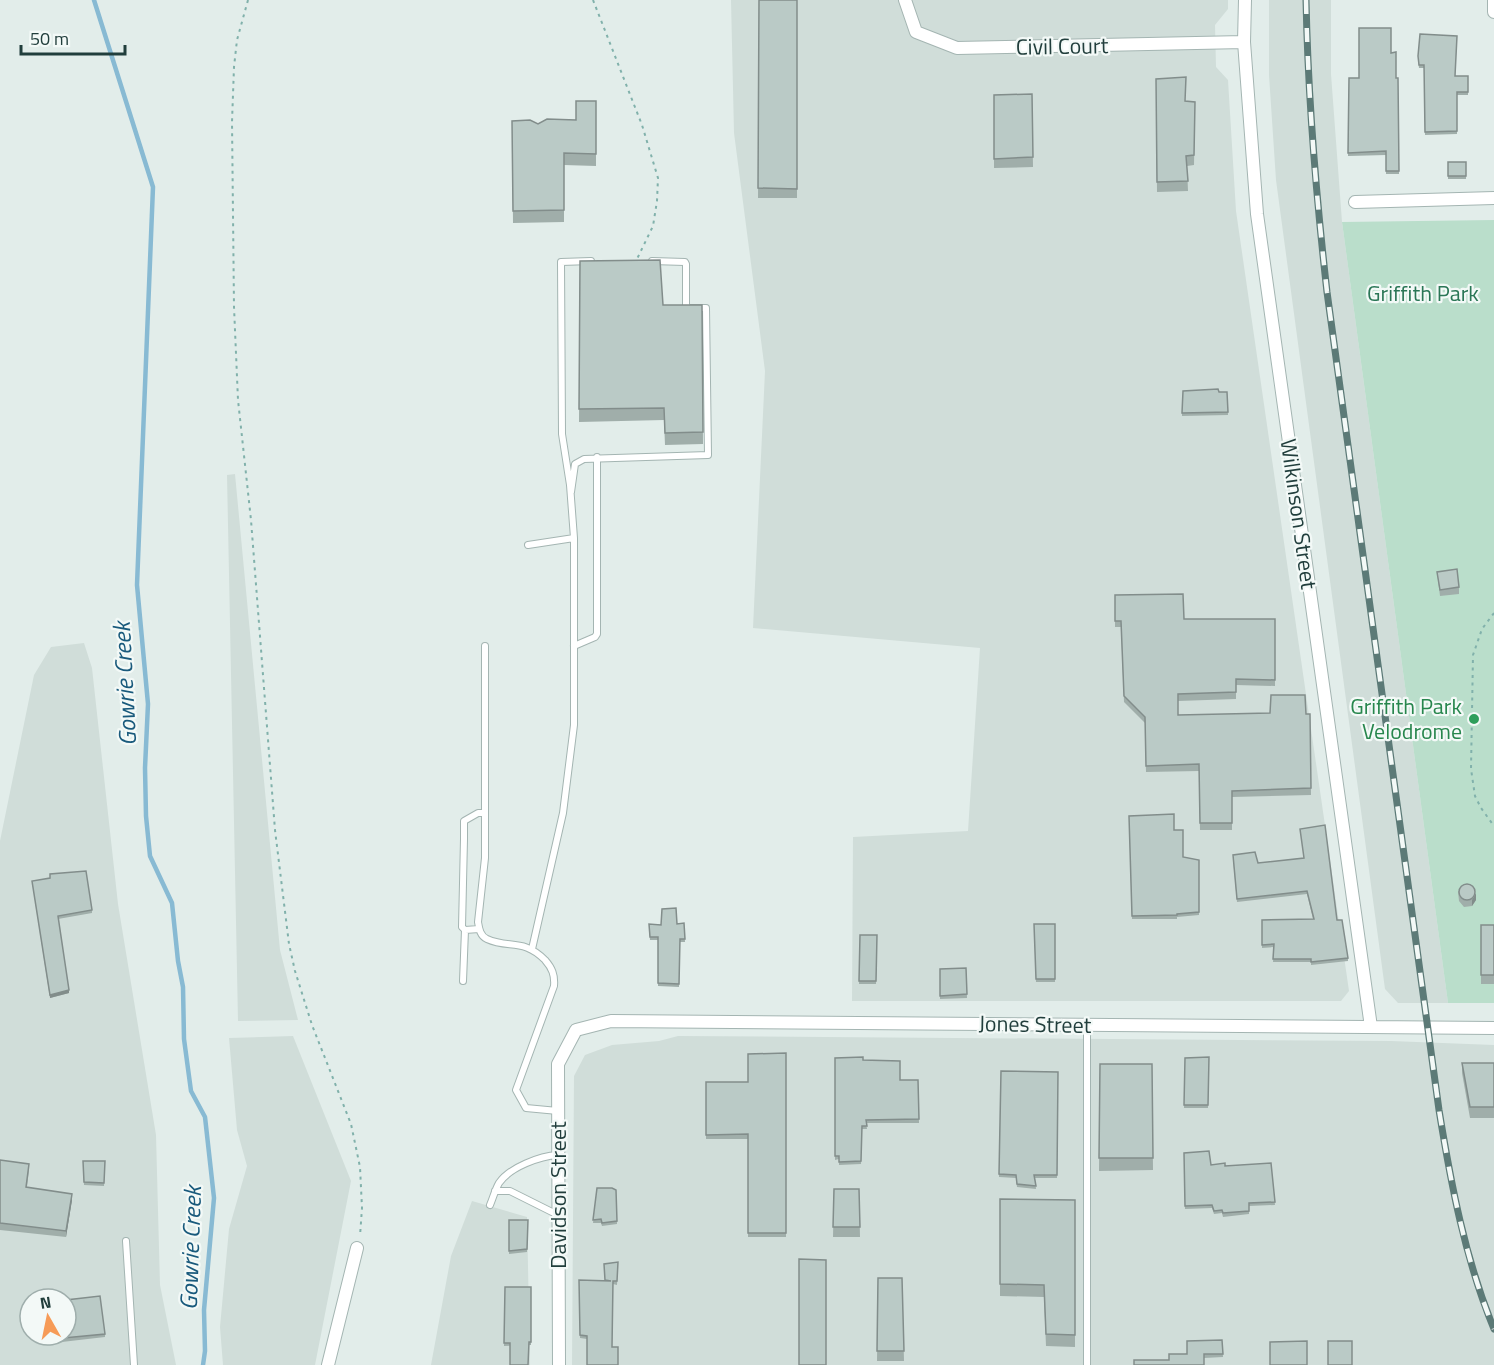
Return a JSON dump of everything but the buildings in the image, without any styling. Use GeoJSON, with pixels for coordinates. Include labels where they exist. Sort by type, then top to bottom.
{"type":"FeatureCollection","features":[{"type":"Feature","properties":{"kind":"street","name":"Civil Court"},"geometry":{"type":"LineString","coordinates":[[905,0],[916,32],[957,48],[1244,42]]}},
{"type":"Feature","properties":{"kind":"street","name":"Wilkinson Street"},"geometry":{"type":"LineString","coordinates":[[1245,0],[1244,42],[1257,214],[1371,1027]]}},
{"type":"Feature","properties":{"kind":"street"},"geometry":{"type":"LineString","coordinates":[[1494,0],[1494,12]]}},
{"type":"Feature","properties":{"kind":"street"},"geometry":{"type":"LineString","coordinates":[[1355,202],[1494,198]]}},
{"type":"Feature","properties":{"kind":"street","name":"Jones Street"},"geometry":{"type":"LineString","coordinates":[[576,1030],[611,1020],[1494,1028]]}},
{"type":"Feature","properties":{"kind":"street","name":"Davidson Street"},"geometry":{"type":"LineString","coordinates":[[559,1365],[558,1064],[576,1030]]}},
{"type":"Feature","properties":{"kind":"street"},"geometry":{"type":"LineString","coordinates":[[328,1365],[357,1248]]}},
{"type":"Feature","properties":{"kind":"lane"},"geometry":{"type":"LineString","coordinates":[[532,949],[554,857],[568,784],[574,725],[574,538],[571,492],[562,434],[561,262],[599,261]]}},
{"type":"Feature","properties":{"kind":"lane"},"geometry":{"type":"LineString","coordinates":[[571,492],[575,464],[584,459],[708,455],[706,308],[688,308],[686,305],[685,262],[636,261]]}},
{"type":"Feature","properties":{"kind":"lane"},"geometry":{"type":"LineString","coordinates":[[574,646],[597,634],[597,457]]}},
{"type":"Feature","properties":{"kind":"lane"},"geometry":{"type":"LineString","coordinates":[[528,545],[574,538]]}},
{"type":"Feature","properties":{"kind":"lane"},"geometry":{"type":"LineString","coordinates":[[484,646],[485,858],[478,922],[479,928],[487,939],[532,949],[550,965],[554,976],[554,986],[516,1090],[526,1108],[558,1111]]}},
{"type":"Feature","properties":{"kind":"lane"},"geometry":{"type":"LineString","coordinates":[[464,981],[465,930],[462,927],[462,920],[464,821],[478,813],[485,813]]}},
{"type":"Feature","properties":{"kind":"lane"},"geometry":{"type":"LineString","coordinates":[[465,930],[479,928]]}},
{"type":"Feature","properties":{"kind":"lane"},"geometry":{"type":"LineString","coordinates":[[1087,1025],[1088,1365]]}},
{"type":"Feature","properties":{"kind":"lane"},"geometry":{"type":"LineString","coordinates":[[490,1205],[500,1181],[514,1170],[534,1160],[558,1155]]}},
{"type":"Feature","properties":{"kind":"lane"},"geometry":{"type":"LineString","coordinates":[[495,1191],[510,1191],[559,1215]]}},
{"type":"Feature","properties":{"kind":"lane"},"geometry":{"type":"LineString","coordinates":[[126,1241],[134,1365]]}},
{"type":"Feature","properties":{"kind":"path"},"geometry":{"type":"LineString","coordinates":[[248,0],[237,40],[234,67],[232,132],[234,307],[238,400],[251,520],[275,831],[289,944],[295,971],[312,1025],[351,1124],[360,1167],[362,1208],[357,1248]]}},
{"type":"Feature","properties":{"kind":"path"},"geometry":{"type":"LineString","coordinates":[[593,0],[642,125],[658,178],[653,226],[636,261]]}},
{"type":"Feature","properties":{"kind":"path"},"geometry":{"type":"LineString","coordinates":[[1494,613],[1482,629],[1473,655],[1471,758],[1475,796],[1494,826]]}},
{"type":"Feature","properties":{"kind":"shaded area"},"geometry":{"type":"Polygon","coordinates":[[[731,0],[1228,0],[1228,9],[1215,25],[1216,67],[1228,80],[1236,211],[1349,991],[1341,1001],[852,1001],[853,837],[968,831],[980,648],[753,628],[765,371],[734,133],[731,0]]]}},
{"type":"Feature","properties":{"kind":"shaded area"},"geometry":{"type":"Polygon","coordinates":[[[1269,0],[1331,0],[1331,74],[1342,222],[1448,1003],[1398,1003],[1385,989],[1276,180],[1269,75],[1269,0]]]}},
{"type":"Feature","properties":{"kind":"shaded area"},"geometry":{"type":"Polygon","coordinates":[[[235,474],[280,950],[298,1020],[238,1021],[227,475],[235,474]]]}},
{"type":"Feature","properties":{"kind":"shaded area"},"geometry":{"type":"Polygon","coordinates":[[[84,643],[92,668],[118,904],[156,1135],[160,1285],[176,1365],[0,1365],[0,841],[34,675],[51,647],[84,643]]]}},
{"type":"Feature","properties":{"kind":"shaded area"},"geometry":{"type":"Polygon","coordinates":[[[293,1036],[351,1181],[315,1365],[223,1365],[220,1327],[229,1229],[247,1166],[237,1130],[229,1038],[293,1036]]]}},
{"type":"Feature","properties":{"kind":"shaded area"},"geometry":{"type":"Polygon","coordinates":[[[678,1036],[1391,1041],[1494,1045],[1494,1365],[572,1365],[574,1076],[585,1055],[612,1045],[659,1041],[678,1036]]]}},
{"type":"Feature","properties":{"kind":"shaded area"},"geometry":{"type":"Polygon","coordinates":[[[472,1201],[527,1217],[530,1365],[431,1365],[451,1256],[472,1201]]]}},
{"type":"Feature","properties":{"kind":"green space","name":"Griffith Park"},"geometry":{"type":"Polygon","coordinates":[[[1494,220],[1494,1003],[1448,1003],[1342,222],[1494,220]]]}},
{"type":"Feature","properties":{"kind":"waterway","name":"Gowrie Creek"},"geometry":{"type":"LineString","coordinates":[[94,0],[153,187],[137,585],[148,704],[145,768],[146,816],[150,856],[172,903],[183,987],[184,1039],[191,1091],[205,1117],[214,1198],[204,1310],[203,1365]]}},
{"type":"Feature","properties":{"kind":"railway"},"geometry":{"type":"LineString","coordinates":[[1306,0],[1313,146],[1327,292],[1439,1110],[1454,1193],[1467,1248],[1494,1329]]}},
{"type":"Feature","properties":{"kind":"place","name":"Griffith Park Velodrome"},"geometry":{"type":"Point","coordinates":[1474,719]}}]}
